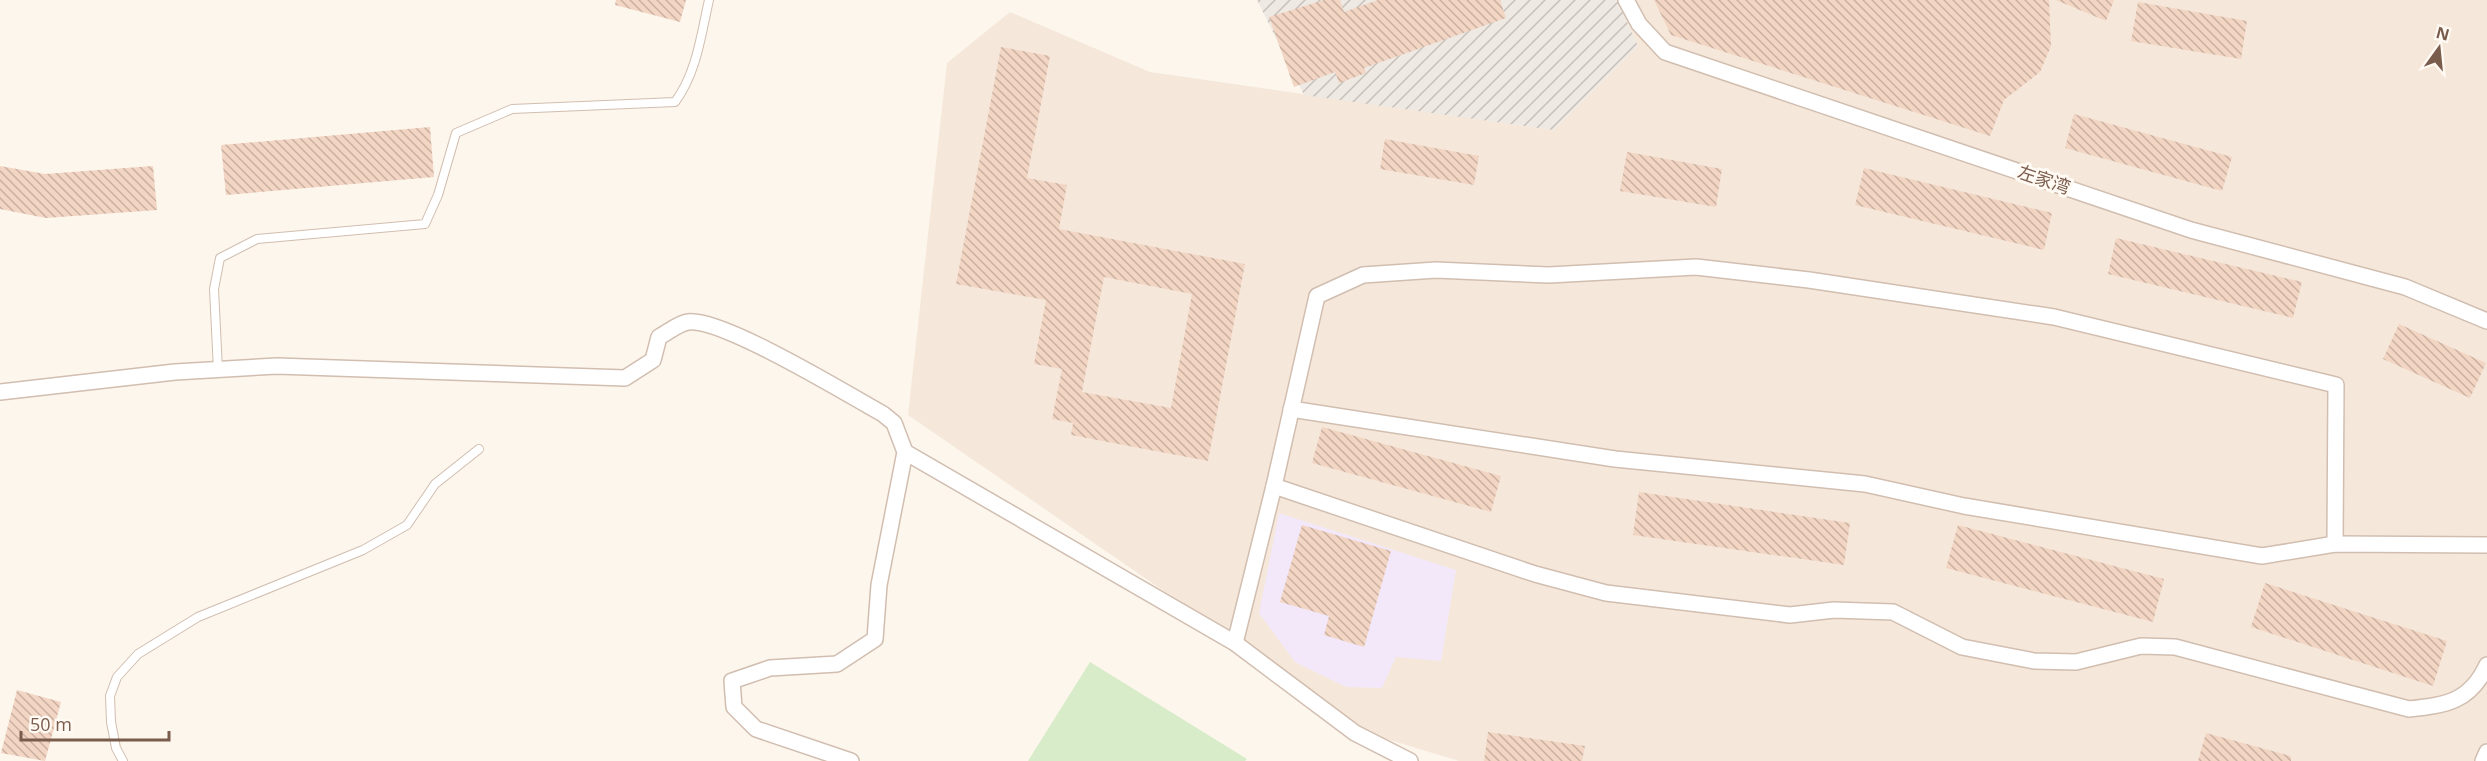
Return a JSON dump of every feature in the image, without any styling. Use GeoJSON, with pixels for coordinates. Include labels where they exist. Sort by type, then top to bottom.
{"type":"FeatureCollection","features":[{"type":"Feature","properties":{"kind":"street","name":"左家湾"},"geometry":{"type":"LineString","coordinates":[[1626,0],[1639,24],[1665,52],[2192,230],[2405,287],[2487,321]]}},
{"type":"Feature","properties":{"kind":"street"},"geometry":{"type":"LineString","coordinates":[[1235,643],[1274,486],[1317,296],[1363,275],[1436,270],[1549,275],[1696,267],[1809,280],[2054,317],[2336,385],[2335,544]]}},
{"type":"Feature","properties":{"kind":"street"},"geometry":{"type":"LineString","coordinates":[[0,392],[277,366],[625,378],[653,360],[659,337],[687,321],[713,325],[796,365],[883,414],[894,423],[905,452],[879,585],[874,639],[837,664],[770,668],[732,681],[734,707],[756,729],[851,761]]}},
{"type":"Feature","properties":{"kind":"street"},"geometry":{"type":"LineString","coordinates":[[1291,409],[1615,459],[1865,484],[1964,506],[2262,556],[2335,544],[2487,545]]}},
{"type":"Feature","properties":{"kind":"street"},"geometry":{"type":"LineString","coordinates":[[905,452],[1235,643],[1355,733],[1410,761]]}},
{"type":"Feature","properties":{"kind":"street"},"geometry":{"type":"LineString","coordinates":[[1274,486],[1534,574],[1606,593],[1790,615],[1834,610],[1893,612],[1962,647],[2034,661],[2076,662],[2141,646],[2175,647],[2409,709],[2442,706],[2470,693],[2487,665]]}},
{"type":"Feature","properties":{"kind":"street"},"geometry":{"type":"LineString","coordinates":[[2483,761],[2487,752]]}},
{"type":"Feature","properties":{"kind":"lane"},"geometry":{"type":"LineString","coordinates":[[218,370],[214,289],[220,258],[257,239],[425,225],[438,195],[456,134],[512,108],[675,102],[686,87],[696,58],[709,0]]}},
{"type":"Feature","properties":{"kind":"lane"},"geometry":{"type":"LineString","coordinates":[[123,761],[116,748],[111,722],[110,696],[117,677],[138,654],[198,617],[363,550],[407,525],[435,484],[479,449]]}},
{"type":"Feature","properties":{"kind":"shaded area"},"geometry":{"type":"Polygon","coordinates":[[[1257,0],[1617,0],[1638,46],[1553,130],[1304,95],[1257,0]]]}},
{"type":"Feature","properties":{"kind":"shaded area"},"geometry":{"type":"Polygon","coordinates":[[[1617,0],[2487,0],[2487,761],[1459,761],[1373,735],[908,415],[947,63],[1010,12],[1150,72],[1553,130],[1638,46],[1617,0]]]}},
{"type":"Feature","properties":{"kind":"shaded area"},"geometry":{"type":"Polygon","coordinates":[[[1279,513],[1456,570],[1441,661],[1396,657],[1382,688],[1346,687],[1295,662],[1259,613],[1279,513]]]}},
{"type":"Feature","properties":{"kind":"green space"},"geometry":{"type":"Polygon","coordinates":[[[1090,662],[1247,759],[1245,761],[1028,761],[1090,662]]]}},
{"type":"Feature","properties":{"kind":"building"},"geometry":{"type":"Polygon","coordinates":[[[616,0],[686,0],[680,22],[615,5],[616,0]]]}},
{"type":"Feature","properties":{"kind":"building"},"geometry":{"type":"Polygon","coordinates":[[[1324,0],[1340,0],[1344,12],[1378,0],[1500,0],[1506,18],[1364,68],[1366,73],[1339,83],[1335,72],[1294,87],[1269,17],[1324,0]]]}},
{"type":"Feature","properties":{"kind":"building"},"geometry":{"type":"Polygon","coordinates":[[[1654,0],[2049,0],[2051,46],[2040,72],[2004,100],[1990,136],[1671,35],[1654,0]]]}},
{"type":"Feature","properties":{"kind":"building"},"geometry":{"type":"Polygon","coordinates":[[[2056,0],[2114,0],[2106,21],[2056,0]]]}},
{"type":"Feature","properties":{"kind":"building"},"geometry":{"type":"Polygon","coordinates":[[[2138,2],[2247,21],[2241,59],[2131,41],[2138,2]]]}},
{"type":"Feature","properties":{"kind":"building"},"geometry":{"type":"Polygon","coordinates":[[[1001,47],[1050,56],[1027,178],[1067,185],[1059,229],[1245,264],[1208,461],[1071,435],[1073,423],[1052,419],[1062,369],[1034,364],[1046,300],[956,284],[1001,47]],[[1104,277],[1082,392],[1171,408],[1192,294],[1104,277]]]}},
{"type":"Feature","properties":{"kind":"building"},"geometry":{"type":"Polygon","coordinates":[[[2074,114],[2232,157],[2222,191],[2065,148],[2074,114]]]}},
{"type":"Feature","properties":{"kind":"building"},"geometry":{"type":"Polygon","coordinates":[[[430,127],[434,177],[226,195],[221,145],[430,127]]]}},
{"type":"Feature","properties":{"kind":"building"},"geometry":{"type":"Polygon","coordinates":[[[1385,139],[1479,156],[1474,185],[1380,169],[1385,139]]]}},
{"type":"Feature","properties":{"kind":"building"},"geometry":{"type":"Polygon","coordinates":[[[1627,152],[1722,169],[1716,207],[1620,191],[1627,152]]]}},
{"type":"Feature","properties":{"kind":"building"},"geometry":{"type":"Polygon","coordinates":[[[0,166],[45,174],[153,166],[157,210],[46,218],[0,209],[0,166]]]}},
{"type":"Feature","properties":{"kind":"building"},"geometry":{"type":"Polygon","coordinates":[[[1864,168],[2052,213],[2044,250],[1855,205],[1864,168]]]}},
{"type":"Feature","properties":{"kind":"building"},"geometry":{"type":"Polygon","coordinates":[[[2116,238],[2302,282],[2293,318],[2108,274],[2116,238]]]}},
{"type":"Feature","properties":{"kind":"building"},"geometry":{"type":"Polygon","coordinates":[[[2399,324],[2486,363],[2470,398],[2383,359],[2399,324]]]}},
{"type":"Feature","properties":{"kind":"building"},"geometry":{"type":"Polygon","coordinates":[[[1322,427],[1501,476],[1491,512],[1312,463],[1322,427]]]}},
{"type":"Feature","properties":{"kind":"building"},"geometry":{"type":"Polygon","coordinates":[[[1639,492],[1850,523],[1844,565],[1633,535],[1639,492]]]}},
{"type":"Feature","properties":{"kind":"building"},"geometry":{"type":"Polygon","coordinates":[[[1302,525],[1391,551],[1364,647],[1324,635],[1329,616],[1280,602],[1302,525]]]}},
{"type":"Feature","properties":{"kind":"building"},"geometry":{"type":"Polygon","coordinates":[[[1958,525],[2164,579],[2153,622],[1946,568],[1958,525]]]}},
{"type":"Feature","properties":{"kind":"building"},"geometry":{"type":"Polygon","coordinates":[[[2265,583],[2447,641],[2433,686],[2251,627],[2265,583]]]}},
{"type":"Feature","properties":{"kind":"building"},"geometry":{"type":"Polygon","coordinates":[[[17,690],[61,702],[45,761],[1,753],[17,690]]]}},
{"type":"Feature","properties":{"kind":"building"},"geometry":{"type":"Polygon","coordinates":[[[1488,732],[1585,746],[1582,761],[1484,761],[1488,732]]]}},
{"type":"Feature","properties":{"kind":"building"},"geometry":{"type":"Polygon","coordinates":[[[2206,733],[2291,756],[2291,761],[2198,761],[2206,733]]]}}]}
